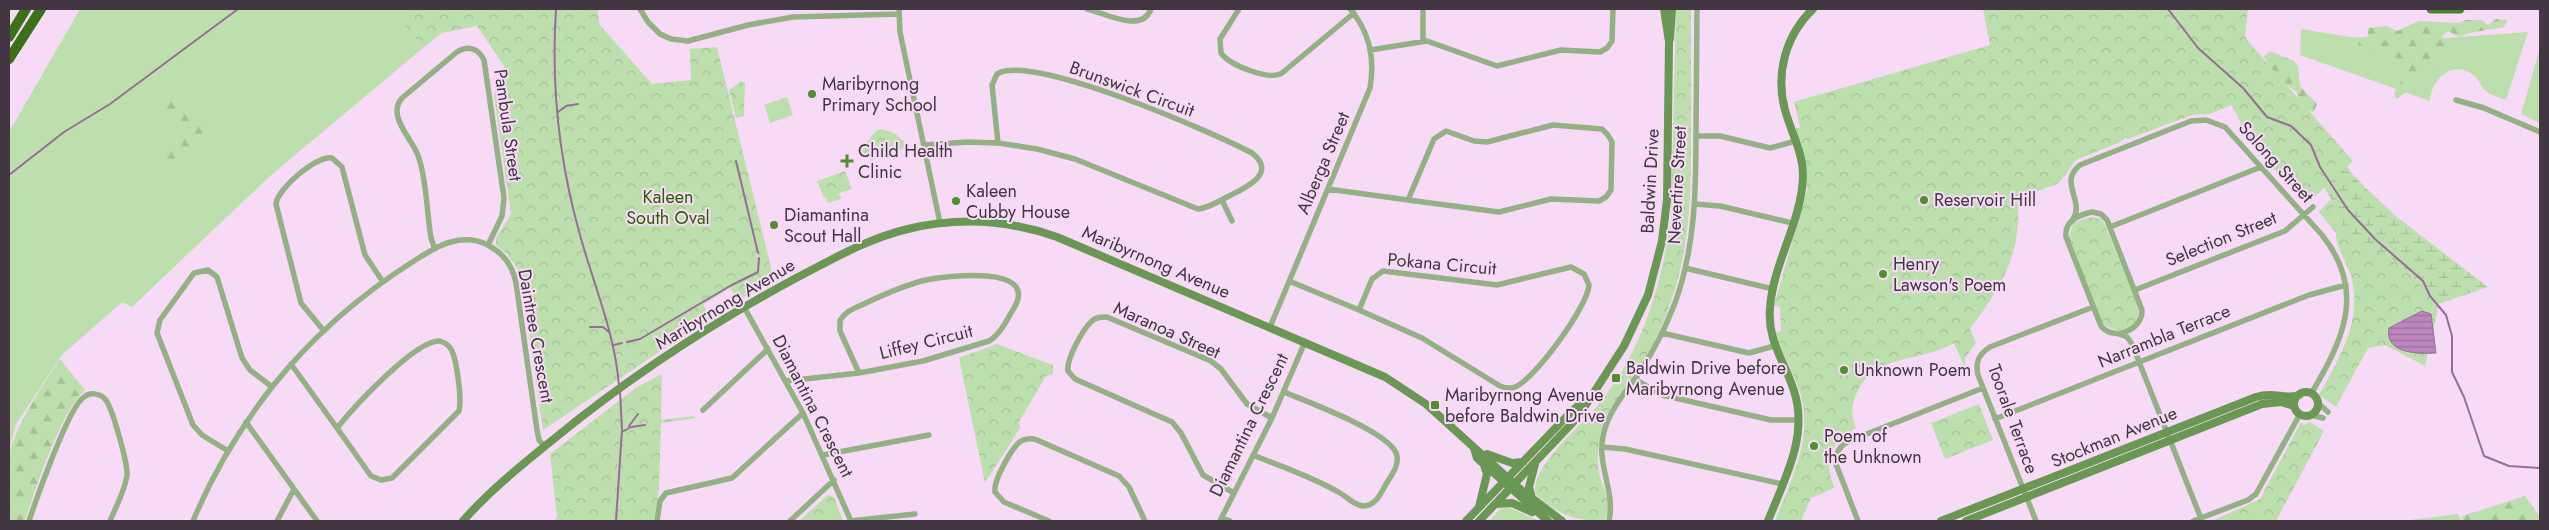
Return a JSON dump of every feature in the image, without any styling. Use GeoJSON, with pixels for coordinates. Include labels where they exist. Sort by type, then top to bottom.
{"type":"FeatureCollection","features":[{"type":"Feature","properties":{"kind":"highway"},"geometry":{"type":"LineString","coordinates":[[9,37],[26,9]]}},
{"type":"Feature","properties":{"kind":"highway"},"geometry":{"type":"LineString","coordinates":[[9,59],[41,9]]}},
{"type":"Feature","properties":{"kind":"main road"},"geometry":{"type":"LineString","coordinates":[[2431,9],[2460,9]]}},
{"type":"Feature","properties":{"kind":"street"},"geometry":{"type":"LineString","coordinates":[[640,9],[648,22],[660,34],[688,41],[763,22],[823,12],[898,12],[940,223]]}},
{"type":"Feature","properties":{"kind":"street"},"geometry":{"type":"LineString","coordinates":[[1087,9],[1134,22],[1144,19],[1151,9]]}},
{"type":"Feature","properties":{"kind":"street"},"geometry":{"type":"LineString","coordinates":[[1239,9],[1220,39],[1221,53],[1229,60],[1270,77],[1282,73],[1352,11]]}},
{"type":"Feature","properties":{"kind":"street"},"geometry":{"type":"LineString","coordinates":[[1423,9],[1423,40]]}},
{"type":"Feature","properties":{"kind":"street"},"geometry":{"type":"LineString","coordinates":[[1370,50],[1423,40],[1435,42],[1496,66],[1561,50],[1600,52],[1607,48],[1612,41],[1613,9]]}},
{"type":"Feature","properties":{"kind":"street","name":"Baldwin Drive"},"geometry":{"type":"LineString","coordinates":[[1664,9],[1669,42]]}},
{"type":"Feature","properties":{"kind":"street","name":"Baldwin Drive"},"geometry":{"type":"LineString","coordinates":[[1479,521],[1572,424],[1631,334],[1648,295],[1660,254],[1667,200],[1669,42],[1672,9]]}},
{"type":"Feature","properties":{"kind":"street","name":"Nevertire Street"},"geometry":{"type":"LineString","coordinates":[[1609,521],[1612,505],[1602,467],[1604,432],[1611,413],[1635,379],[1662,333],[1685,268],[1695,204],[1697,9]]}},
{"type":"Feature","properties":{"kind":"street"},"geometry":{"type":"LineString","coordinates":[[1768,521],[1795,452],[1799,420],[1794,390],[1774,346],[1770,318],[1773,288],[1792,223],[1803,176],[1796,140],[1783,100],[1782,68],[1791,39],[1813,9]]}},
{"type":"Feature","properties":{"kind":"street","name":"Alberga Street"},"geometry":{"type":"LineString","coordinates":[[1270,327],[1368,95],[1372,73],[1370,50],[1364,31],[1352,11]]}},
{"type":"Feature","properties":{"kind":"street","name":"Pambula Street"},"geometry":{"type":"LineString","coordinates":[[435,249],[431,238],[419,159],[398,119],[396,108],[400,100],[409,92],[457,52],[467,48],[478,51],[484,60],[504,198],[502,216],[488,245]]}},
{"type":"Feature","properties":{"kind":"street","name":"Brunswick Circuit"},"geometry":{"type":"LineString","coordinates":[[924,145],[960,142],[998,143],[1037,149],[1075,159],[1195,209],[1203,208],[1222,200],[1257,180],[1260,165],[1254,154],[1114,94],[1070,80],[1010,70],[997,74],[993,80],[992,88],[998,143]]}},
{"type":"Feature","properties":{"kind":"street"},"geometry":{"type":"LineString","coordinates":[[2456,100],[2484,108],[2540,132]]}},
{"type":"Feature","properties":{"kind":"street","name":"Solong Street"},"geometry":{"type":"LineString","coordinates":[[2132,344],[2127,337],[2104,330],[2066,237],[2066,226],[2077,212],[2070,180],[2074,170],[2080,165],[2196,120],[2211,121],[2225,128],[2304,215],[2332,248],[2342,270],[2346,285],[2347,308],[2344,329],[2311,394]]}},
{"type":"Feature","properties":{"kind":"street"},"geometry":{"type":"LineString","coordinates":[[1328,189],[1495,212],[1551,199],[1599,201],[1608,195],[1611,188],[1611,139],[1606,132],[1599,129],[1562,125],[1487,142],[1474,141],[1452,132],[1443,132],[1432,142],[1408,200]]}},
{"type":"Feature","properties":{"kind":"street"},"geometry":{"type":"LineString","coordinates":[[1696,136],[1720,136],[1770,148],[1796,140]]}},
{"type":"Feature","properties":{"kind":"street"},"geometry":{"type":"LineString","coordinates":[[324,331],[301,303],[276,202],[282,190],[318,160],[332,158],[342,167],[365,255],[383,282]]}},
{"type":"Feature","properties":{"kind":"street"},"geometry":{"type":"LineString","coordinates":[[2110,227],[2261,167]]}},
{"type":"Feature","properties":{"kind":"street"},"geometry":{"type":"LineString","coordinates":[[1222,200],[1232,221]]}},
{"type":"Feature","properties":{"kind":"street"},"geometry":{"type":"LineString","coordinates":[[1695,204],[1720,206],[1792,223]]}},
{"type":"Feature","properties":{"kind":"street"},"geometry":{"type":"LineString","coordinates":[[2076,204],[2082,210],[2103,216],[2110,227],[2135,290],[2143,313],[2141,321],[2135,327],[2131,336],[2132,344],[2201,520]]}},
{"type":"Feature","properties":{"kind":"street","name":"Selection Street"},"geometry":{"type":"LineString","coordinates":[[2135,290],[2285,231],[2313,207]]}},
{"type":"Feature","properties":{"kind":"street"},"geometry":{"type":"LineString","coordinates":[[2073,219],[2089,212]]}},
{"type":"Feature","properties":{"kind":"street","name":"Maribyrnong Avenue"},"geometry":{"type":"LineString","coordinates":[[462,521],[489,494],[544,446],[607,397],[633,378],[744,307],[870,241],[906,229],[940,223],[999,223],[1046,233],[1368,369],[1401,386],[1437,413],[1513,486]]}},
{"type":"Feature","properties":{"kind":"street"},"geometry":{"type":"LineString","coordinates":[[194,521],[228,451],[246,422],[291,364],[324,331],[383,282],[435,249],[462,240],[488,245]]}},
{"type":"Feature","properties":{"kind":"street","name":"Daintree Crescent"},"geometry":{"type":"LineString","coordinates":[[488,245],[505,258],[515,278],[537,430],[539,440],[544,446]]}},
{"type":"Feature","properties":{"kind":"street","name":"Pokana Circuit"},"geometry":{"type":"LineString","coordinates":[[1290,281],[1422,338],[1500,386],[1511,388],[1521,383],[1562,337],[1582,305],[1589,285],[1584,274],[1571,267],[1497,286],[1383,271],[1372,279],[1359,310]]}},
{"type":"Feature","properties":{"kind":"street"},"geometry":{"type":"LineString","coordinates":[[1685,268],[1773,288]]}},
{"type":"Feature","properties":{"kind":"street"},"geometry":{"type":"LineString","coordinates":[[228,451],[202,435],[193,426],[157,333],[160,320],[194,273],[205,270],[217,277],[242,358],[250,370],[272,387]]}},
{"type":"Feature","properties":{"kind":"street","name":"Liffey Circuit"},"geometry":{"type":"LineString","coordinates":[[786,381],[859,373],[923,360],[989,341],[997,335],[1016,304],[1018,296],[1016,286],[1007,280],[982,276],[937,278],[893,290],[848,311],[841,318],[839,329],[859,373]]}},
{"type":"Feature","properties":{"kind":"street","name":"Narrambla Terrace"},"geometry":{"type":"LineString","coordinates":[[1995,419],[2308,294],[2346,285]]}},
{"type":"Feature","properties":{"kind":"street","name":"Diamantina Crescent"},"geometry":{"type":"LineString","coordinates":[[744,307],[803,413],[851,521]]}},
{"type":"Feature","properties":{"kind":"street","name":"Toorale Terrace"},"geometry":{"type":"LineString","coordinates":[[2036,521],[1983,388],[1976,364],[1986,349],[2093,307]]}},
{"type":"Feature","properties":{"kind":"street","name":"Maranoa Street"},"geometry":{"type":"LineString","coordinates":[[1234,493],[1210,480],[1200,471],[1181,433],[1172,422],[1075,380],[1068,370],[1070,357],[1090,323],[1099,317],[1107,317],[1211,361],[1221,369],[1247,404],[1272,418]]}},
{"type":"Feature","properties":{"kind":"street"},"geometry":{"type":"LineString","coordinates":[[2119,334],[2135,327]]}},
{"type":"Feature","properties":{"kind":"street"},"geometry":{"type":"LineString","coordinates":[[1662,333],[1749,353],[1774,346]]}},
{"type":"Feature","properties":{"kind":"street"},"geometry":{"type":"LineString","coordinates":[[291,364],[371,476],[381,480],[392,478],[459,411],[456,374],[450,347],[440,341],[427,344],[373,389],[337,428]]}},
{"type":"Feature","properties":{"kind":"street","name":"Diamantina Crescent"},"geometry":{"type":"LineString","coordinates":[[1221,520],[1272,418],[1305,342]]}},
{"type":"Feature","properties":{"kind":"street"},"geometry":{"type":"LineString","coordinates":[[703,410],[768,349]]}},
{"type":"Feature","properties":{"kind":"street"},"geometry":{"type":"LineString","coordinates":[[1635,379],[1662,394],[1771,420],[1799,420]]}},
{"type":"Feature","properties":{"kind":"street"},"geometry":{"type":"LineString","coordinates":[[1858,521],[1836,464],[1836,455],[1841,446],[1849,440],[1983,388]]}},
{"type":"Feature","properties":{"kind":"street"},"geometry":{"type":"LineString","coordinates":[[1253,455],[1323,485],[1362,506],[1369,505],[1377,500],[1396,467],[1396,452],[1382,439],[1352,421],[1284,392]]}},
{"type":"Feature","properties":{"kind":"street","name":"Stockman Avenue"},"geometry":{"type":"LineString","coordinates":[[1941,521],[2262,395],[2274,393],[2288,397],[2299,395]]}},
{"type":"Feature","properties":{"kind":"street"},"geometry":{"type":"LineString","coordinates":[[29,521],[47,470],[69,421],[80,400],[92,394],[100,395],[108,403],[126,464],[126,481],[110,521]]}},
{"type":"Feature","properties":{"kind":"street","name":"Baldwin Drive"},"geometry":{"type":"LineString","coordinates":[[1466,521],[1570,413],[1593,394]]}},
{"type":"Feature","properties":{"kind":"street"},"geometry":{"type":"LineString","coordinates":[[2323,418],[2300,414],[2294,406],[2299,395],[2311,394],[2328,412]]}},
{"type":"Feature","properties":{"kind":"street","name":"Stockman Avenue"},"geometry":{"type":"LineString","coordinates":[[1966,521],[2267,403],[2281,402],[2294,406]]}},
{"type":"Feature","properties":{"kind":"street"},"geometry":{"type":"LineString","coordinates":[[2310,415],[2317,409],[2317,402]]}},
{"type":"Feature","properties":{"kind":"street"},"geometry":{"type":"LineString","coordinates":[[657,521],[660,502],[666,493],[732,478],[803,413]]}},
{"type":"Feature","properties":{"kind":"street"},"geometry":{"type":"LineString","coordinates":[[2192,521],[2201,520],[2256,494],[2300,414]]}},
{"type":"Feature","properties":{"kind":"street"},"geometry":{"type":"LineString","coordinates":[[246,422],[317,521]]}},
{"type":"Feature","properties":{"kind":"street"},"geometry":{"type":"LineString","coordinates":[[823,455],[929,435]]}},
{"type":"Feature","properties":{"kind":"street"},"geometry":{"type":"LineString","coordinates":[[1049,521],[1002,501],[995,491],[997,478],[1016,447],[1026,439],[1037,440],[1119,476],[1129,487],[1145,521]]}},
{"type":"Feature","properties":{"kind":"street"},"geometry":{"type":"LineString","coordinates":[[1602,447],[1624,449],[1782,484]]}},
{"type":"Feature","properties":{"kind":"street"},"geometry":{"type":"LineString","coordinates":[[1478,508],[1487,474],[1482,457],[1512,463],[1523,462]]}},
{"type":"Feature","properties":{"kind":"street"},"geometry":{"type":"LineString","coordinates":[[1532,499],[1529,487],[1536,462]]}},
{"type":"Feature","properties":{"kind":"street"},"geometry":{"type":"LineString","coordinates":[[790,521],[834,480]]}},
{"type":"Feature","properties":{"kind":"street"},"geometry":{"type":"LineString","coordinates":[[1513,486],[1562,521]]}},
{"type":"Feature","properties":{"kind":"street"},"geometry":{"type":"LineString","coordinates":[[1513,486],[1538,514]]}},
{"type":"Feature","properties":{"kind":"street"},"geometry":{"type":"LineString","coordinates":[[277,521],[294,489]]}},
{"type":"Feature","properties":{"kind":"street"},"geometry":{"type":"LineString","coordinates":[[1495,504],[1512,502],[1538,514],[1548,521]]}},
{"type":"Feature","properties":{"kind":"street"},"geometry":{"type":"LineString","coordinates":[[851,521],[915,514]]}},
{"type":"Feature","properties":{"kind":"street"},"geometry":{"type":"LineString","coordinates":[[1221,520],[1230,521]]}},
{"type":"Feature","properties":{"kind":"green space"},"geometry":{"type":"Polygon","coordinates":[[[80,9],[405,9],[405,27],[423,48],[269,177],[132,307],[122,302],[62,355],[16,424],[9,450],[9,132],[80,9]]]}},
{"type":"Feature","properties":{"kind":"green space","name":"Kaleen South Oval"},"geometry":{"type":"Polygon","coordinates":[[[405,9],[598,9],[599,24],[652,84],[691,80],[690,49],[717,47],[774,280],[738,300],[730,288],[703,305],[711,317],[543,430],[520,272],[507,254],[496,245],[496,238],[511,214],[494,95],[504,66],[477,26],[442,33],[423,48],[405,27],[405,9]]]}},
{"type":"Feature","properties":{"kind":"green space"},"geometry":{"type":"Polygon","coordinates":[[[1676,9],[1691,9],[1691,177],[1688,221],[1681,265],[1676,287],[1661,328],[1643,361],[1605,418],[1600,435],[1598,461],[1599,473],[1608,501],[1607,515],[1604,521],[1583,520],[1566,515],[1543,501],[1535,494],[1536,483],[1549,459],[1598,405],[1627,363],[1638,341],[1655,294],[1662,269],[1671,219],[1676,9]]]}},
{"type":"Feature","properties":{"kind":"green space","name":"Reservoir Hill"},"geometry":{"type":"Polygon","coordinates":[[[1983,9],[2248,9],[2245,36],[2247,40],[2353,161],[2310,201],[2285,181],[2260,153],[2247,136],[2231,105],[2210,114],[2192,115],[2128,139],[2126,138],[2076,160],[2059,183],[2018,199],[2018,219],[2013,253],[2008,268],[1992,298],[1970,329],[1976,343],[1965,358],[1965,368],[1954,343],[1927,354],[1886,365],[1874,372],[1864,382],[1854,399],[1852,411],[1856,428],[1839,441],[1831,453],[1829,467],[1834,488],[1811,498],[1801,521],[1775,521],[1793,476],[1802,445],[1804,429],[1804,412],[1801,396],[1774,333],[1781,331],[1780,307],[1774,305],[1807,191],[1807,170],[1796,129],[1800,127],[1794,102],[1990,45],[1983,9]]]}},
{"type":"Feature","properties":{"kind":"green space"},"geometry":{"type":"Polygon","coordinates":[[[2496,19],[2508,20],[2504,27],[2459,37],[2448,31],[2442,36],[2445,50],[2441,54],[2442,60],[2437,68],[2432,69],[2427,60],[2418,68],[2418,73],[2412,86],[2396,99],[2394,93],[2410,68],[2397,58],[2372,52],[2358,44],[2360,39],[2368,36],[2368,28],[2387,26],[2397,31],[2419,21],[2459,23],[2466,20],[2482,20],[2488,25],[2496,19]]]}},
{"type":"Feature","properties":{"kind":"green space"},"geometry":{"type":"Polygon","coordinates":[[[2301,29],[2350,37],[2432,39],[2528,32],[2506,100],[2487,92],[2477,78],[2458,69],[2444,74],[2439,79],[2431,93],[2430,101],[2300,55],[2301,29]]]}},
{"type":"Feature","properties":{"kind":"green space"},"geometry":{"type":"Polygon","coordinates":[[[2540,48],[2540,123],[2521,114],[2540,48]]]}},
{"type":"Feature","properties":{"kind":"green space"},"geometry":{"type":"Polygon","coordinates":[[[2270,51],[2294,61],[2298,67],[2300,86],[2317,104],[2314,112],[2302,109],[2296,91],[2285,84],[2273,72],[2264,56],[2270,51]]]}},
{"type":"Feature","properties":{"kind":"green space"},"geometry":{"type":"Polygon","coordinates":[[[740,82],[745,83],[744,116],[736,118],[729,90],[740,82]]]}},
{"type":"Feature","properties":{"kind":"green space"},"geometry":{"type":"Polygon","coordinates":[[[177,95],[207,136],[167,165],[157,152],[184,131],[164,105],[177,95]]]}},
{"type":"Feature","properties":{"kind":"green space"},"geometry":{"type":"Polygon","coordinates":[[[787,97],[793,115],[770,123],[764,105],[787,97]]]}},
{"type":"Feature","properties":{"kind":"green space"},"geometry":{"type":"Polygon","coordinates":[[[882,129],[896,134],[909,147],[871,160],[860,150],[877,130],[882,129]]]}},
{"type":"Feature","properties":{"kind":"green space"},"geometry":{"type":"Polygon","coordinates":[[[2332,145],[2354,176],[2397,217],[2488,287],[2439,304],[2399,264],[2352,234],[2338,221],[2331,199],[2316,174],[2332,145]]]}},
{"type":"Feature","properties":{"kind":"green space"},"geometry":{"type":"Polygon","coordinates":[[[845,171],[852,189],[839,193],[841,199],[828,203],[817,181],[845,171]]]}},
{"type":"Feature","properties":{"kind":"green space"},"geometry":{"type":"Polygon","coordinates":[[[2331,199],[2338,221],[2352,234],[2398,263],[2439,304],[2425,366],[2385,345],[2368,348],[2336,407],[2319,395],[2342,352],[2352,324],[2354,293],[2351,276],[2336,239],[2336,233],[2319,212],[2331,199]]]}},
{"type":"Feature","properties":{"kind":"green space"},"geometry":{"type":"Polygon","coordinates":[[[2090,217],[2101,219],[2105,225],[2139,309],[2136,322],[2127,329],[2115,329],[2103,324],[2069,237],[2073,223],[2090,217]]]}},
{"type":"Feature","properties":{"kind":"green space"},"geometry":{"type":"Polygon","coordinates":[[[997,344],[1053,365],[1053,374],[1046,376],[1019,422],[1020,428],[985,483],[959,358],[997,344]]]}},
{"type":"Feature","properties":{"kind":"green space"},"geometry":{"type":"Polygon","coordinates":[[[60,359],[85,390],[76,400],[58,432],[25,521],[9,521],[9,455],[13,442],[31,405],[60,359]]]}},
{"type":"Feature","properties":{"kind":"green space"},"geometry":{"type":"Polygon","coordinates":[[[662,374],[661,420],[694,416],[696,418],[661,423],[659,490],[654,521],[555,521],[557,516],[550,454],[637,387],[662,374]]]}},
{"type":"Feature","properties":{"kind":"green space"},"geometry":{"type":"Polygon","coordinates":[[[1979,404],[1993,440],[1945,459],[1931,423],[1979,404]]]}},
{"type":"Feature","properties":{"kind":"green space"},"geometry":{"type":"Polygon","coordinates":[[[2301,422],[2304,425],[2310,422],[2324,431],[2276,521],[2212,521],[2260,499],[2301,422]]]}},
{"type":"Feature","properties":{"kind":"green space"},"geometry":{"type":"Polygon","coordinates":[[[828,495],[834,497],[843,521],[799,521],[828,495]]]}},
{"type":"Feature","properties":{"kind":"green space"},"geometry":{"type":"Polygon","coordinates":[[[2525,496],[2540,517],[2540,521],[2463,521],[2462,516],[2525,496]]]}},
{"type":"Feature","properties":{"kind":"green space"},"geometry":{"type":"Polygon","coordinates":[[[1508,507],[1539,521],[1489,521],[1500,509],[1508,507]]]}},
{"type":"Feature","properties":{"kind":"green space"},"geometry":{"type":"Polygon","coordinates":[[[2458,514],[2462,521],[2402,521],[2458,514]]]}},
{"type":"Feature","properties":{"kind":"shaded area"},"geometry":{"type":"Polygon","coordinates":[[[2422,311],[2431,314],[2436,353],[2404,351],[2397,348],[2389,337],[2389,328],[2422,311]]]}},
{"type":"Feature","properties":{"kind":"waterway"},"geometry":{"type":"LineString","coordinates":[[9,175],[64,132],[110,104],[238,9]]}},
{"type":"Feature","properties":{"kind":"waterway"},"geometry":{"type":"LineString","coordinates":[[556,9],[556,94],[562,151],[580,235],[609,328],[619,386]]}},
{"type":"Feature","properties":{"kind":"waterway"},"geometry":{"type":"LineString","coordinates":[[2168,9],[2198,48],[2243,88],[2267,117],[2291,126],[2311,145],[2320,167],[2348,210],[2375,239],[2423,281],[2430,296],[2446,315],[2452,336],[2452,372],[2464,397],[2484,456],[2509,466],[2540,468]]}},
{"type":"Feature","properties":{"kind":"waterway"},"geometry":{"type":"LineString","coordinates":[[558,112],[566,106],[578,104]]}},
{"type":"Feature","properties":{"kind":"waterway"},"geometry":{"type":"LineString","coordinates":[[736,161],[758,253]]}},
{"type":"Feature","properties":{"kind":"waterway"},"geometry":{"type":"LineString","coordinates":[[627,342],[640,339],[730,286],[758,272],[759,258]]}},
{"type":"Feature","properties":{"kind":"waterway"},"geometry":{"type":"LineString","coordinates":[[590,327],[603,327],[610,333]]}},
{"type":"Feature","properties":{"kind":"waterway"},"geometry":{"type":"LineString","coordinates":[[614,345],[622,343]]}},
{"type":"Feature","properties":{"kind":"waterway"},"geometry":{"type":"LineString","coordinates":[[616,521],[622,430],[620,391]]}},
{"type":"Feature","properties":{"kind":"waterway"},"geometry":{"type":"LineString","coordinates":[[629,426],[638,414]]}},
{"type":"Feature","properties":{"kind":"waterway"},"geometry":{"type":"LineString","coordinates":[[622,432],[631,427],[645,425]]}},
{"type":"Feature","properties":{"kind":"place","name":"Maribyrnong Primary School"},"geometry":{"type":"Point","coordinates":[812,94]}},
{"type":"Feature","properties":{"kind":"place","name":"Child Health Clinic"},"geometry":{"type":"Point","coordinates":[847,161]}},
{"type":"Feature","properties":{"kind":"place","name":"Reservoir Hill"},"geometry":{"type":"Point","coordinates":[1924,200]}},
{"type":"Feature","properties":{"kind":"place","name":"Kaleen Cubby House"},"geometry":{"type":"Point","coordinates":[956,201]}},
{"type":"Feature","properties":{"kind":"place","name":"Diamantina Scout Hall"},"geometry":{"type":"Point","coordinates":[774,225]}},
{"type":"Feature","properties":{"kind":"place","name":"Henry Lawson's Poem"},"geometry":{"type":"Point","coordinates":[1883,274]}},
{"type":"Feature","properties":{"kind":"place","name":"Unknown Poem"},"geometry":{"type":"Point","coordinates":[1844,370]}},
{"type":"Feature","properties":{"kind":"place","name":"Baldwin Drive before Maribyrnong Avenue"},"geometry":{"type":"Point","coordinates":[1616,378]}},
{"type":"Feature","properties":{"kind":"place","name":"Maribyrnong Avenue before Baldwin Drive"},"geometry":{"type":"Point","coordinates":[1435,405]}},
{"type":"Feature","properties":{"kind":"place","name":"Poem of the Unknown"},"geometry":{"type":"Point","coordinates":[1814,446]}}]}
